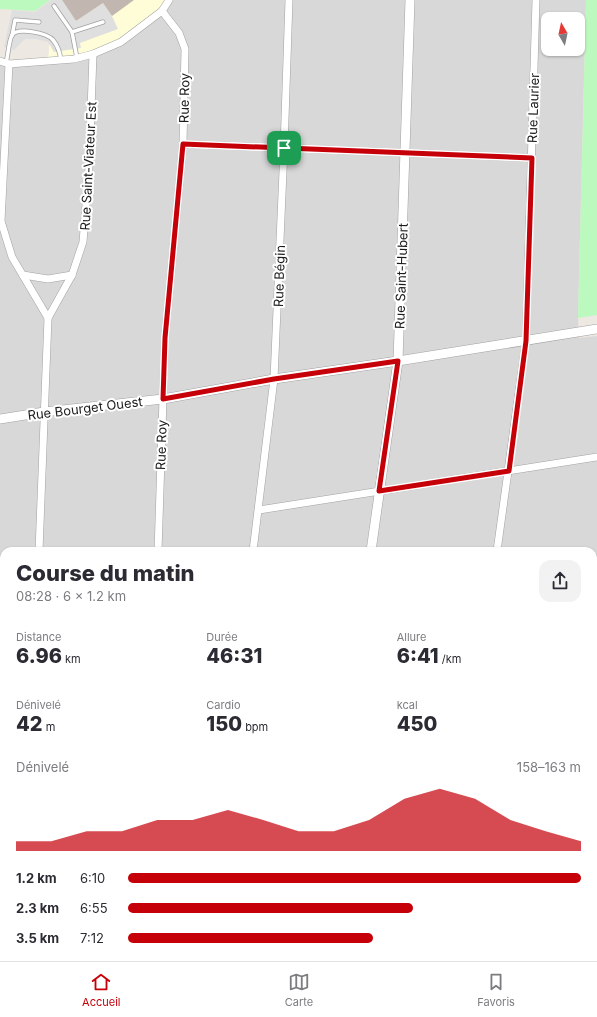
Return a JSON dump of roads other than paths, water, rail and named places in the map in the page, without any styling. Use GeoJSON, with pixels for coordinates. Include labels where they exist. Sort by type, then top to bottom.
{"type":"FeatureCollection","features":[{"type":"Feature","properties":{"kind":"street"},"geometry":{"type":"LineString","coordinates":[[39,547],[48,318],[12,257],[1,221],[5,62],[62,60],[93,54],[121,42],[162,11],[168,0]]}},
{"type":"Feature","properties":{"kind":"street","name":"Rue Bégin"},"geometry":{"type":"LineString","coordinates":[[254,547],[274,379],[284,148],[288,0]]}},
{"type":"Feature","properties":{"kind":"street","name":"Rue Saint-Hubert"},"geometry":{"type":"LineString","coordinates":[[371,547],[398,361],[410,0]]}},
{"type":"Feature","properties":{"kind":"street","name":"Rue Laurier"},"geometry":{"type":"LineString","coordinates":[[498,547],[526,341],[536,0]]}},
{"type":"Feature","properties":{"kind":"street","name":"Rue Roy"},"geometry":{"type":"LineString","coordinates":[[158,547],[165,338],[183,144],[185,49],[179,32],[162,11]]}},
{"type":"Feature","properties":{"kind":"street","name":"Rue Saint-Viateur Est"},"geometry":{"type":"LineString","coordinates":[[48,318],[72,276],[83,242],[89,167],[93,54]]}},
{"type":"Feature","properties":{"kind":"street"},"geometry":{"type":"LineString","coordinates":[[183,144],[532,158]]}},
{"type":"Feature","properties":{"kind":"street"},"geometry":{"type":"LineString","coordinates":[[23,275],[48,279],[72,276]]}},
{"type":"Feature","properties":{"kind":"street","name":"Rue Bourget Ouest"},"geometry":{"type":"LineString","coordinates":[[0,419],[44,412],[163,399],[274,379],[597,329]]}},
{"type":"Feature","properties":{"kind":"street"},"geometry":{"type":"LineString","coordinates":[[259,510],[597,457]]}},
{"type":"Feature","properties":{"kind":"lane"},"geometry":{"type":"LineString","coordinates":[[54,6],[72,32],[77,58]]}},
{"type":"Feature","properties":{"kind":"lane"},"geometry":{"type":"LineString","coordinates":[[5,62],[15,20],[39,22]]}},
{"type":"Feature","properties":{"kind":"lane"},"geometry":{"type":"LineString","coordinates":[[72,32],[103,22]]}},
{"type":"Feature","properties":{"kind":"lane"},"geometry":{"type":"LineString","coordinates":[[12,37],[16,32],[40,33],[47,35],[54,40],[59,48],[62,60]]}}]}
